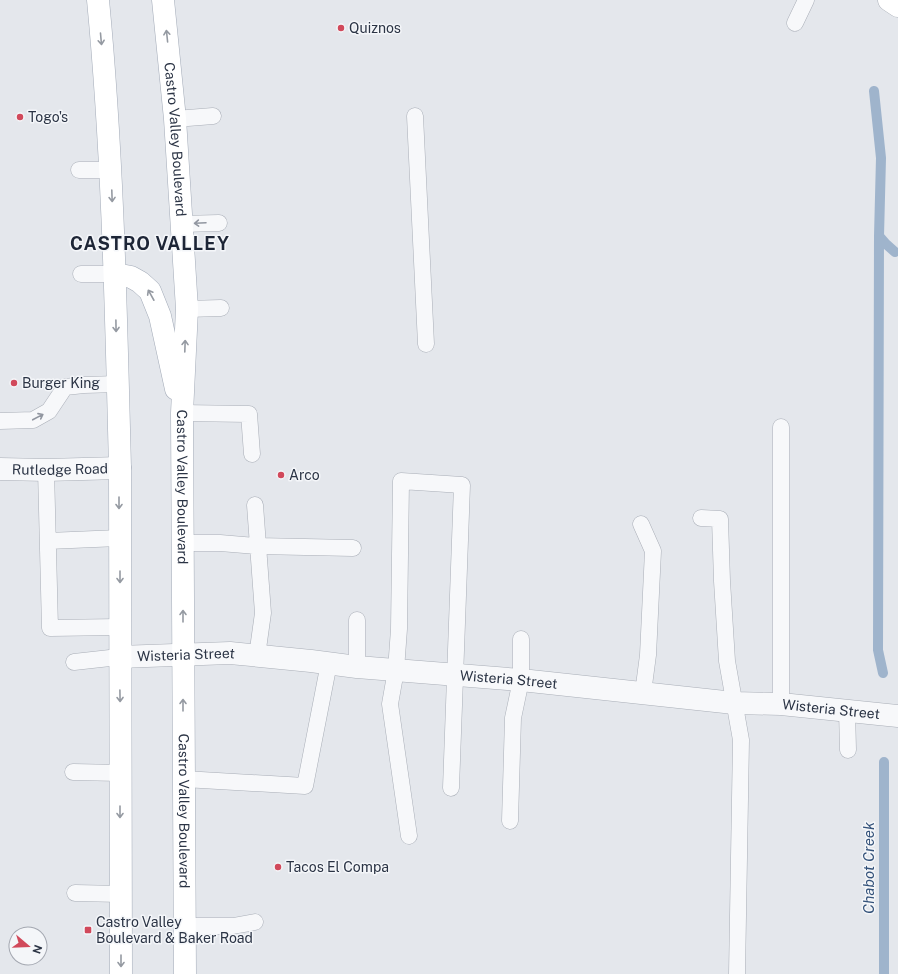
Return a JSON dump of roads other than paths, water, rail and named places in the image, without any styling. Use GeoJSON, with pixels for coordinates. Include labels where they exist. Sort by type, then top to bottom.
{"type":"FeatureCollection","features":[{"type":"Feature","properties":{"kind":"main road"},"geometry":{"type":"LineString","coordinates":[[98,0],[111,170],[120,468],[119,657],[121,974]]}},
{"type":"Feature","properties":{"kind":"main road","name":"Castro Valley Boulevard"},"geometry":{"type":"LineString","coordinates":[[163,0],[175,119],[187,309],[182,413],[184,974]]}},
{"type":"Feature","properties":{"kind":"main road"},"geometry":{"type":"LineString","coordinates":[[888,0],[898,6]]}},
{"type":"Feature","properties":{"kind":"main road"},"geometry":{"type":"LineString","coordinates":[[115,274],[131,277],[140,282],[150,292],[160,316],[182,413]]}},
{"type":"Feature","properties":{"kind":"street","name":"Rutledge Road"},"geometry":{"type":"LineString","coordinates":[[0,469],[46,470],[120,468]]}},
{"type":"Feature","properties":{"kind":"street","name":"Wisteria Street"},"geometry":{"type":"LineString","coordinates":[[119,657],[183,656],[230,653],[357,667],[520,680],[734,703],[781,704],[898,716]]}},
{"type":"Feature","properties":{"kind":"lane"},"geometry":{"type":"LineString","coordinates":[[795,23],[806,0]]}},
{"type":"Feature","properties":{"kind":"lane"},"geometry":{"type":"LineString","coordinates":[[175,119],[213,116]]}},
{"type":"Feature","properties":{"kind":"lane"},"geometry":{"type":"LineString","coordinates":[[415,116],[426,344]]}},
{"type":"Feature","properties":{"kind":"lane"},"geometry":{"type":"LineString","coordinates":[[79,170],[111,170]]}},
{"type":"Feature","properties":{"kind":"lane"},"geometry":{"type":"LineString","coordinates":[[181,224],[219,223]]}},
{"type":"Feature","properties":{"kind":"lane"},"geometry":{"type":"LineString","coordinates":[[81,274],[115,274]]}},
{"type":"Feature","properties":{"kind":"lane"},"geometry":{"type":"LineString","coordinates":[[187,309],[221,308]]}},
{"type":"Feature","properties":{"kind":"lane"},"geometry":{"type":"LineString","coordinates":[[0,421],[33,420],[49,411],[65,388],[84,385],[118,384]]}},
{"type":"Feature","properties":{"kind":"lane"},"geometry":{"type":"LineString","coordinates":[[182,413],[250,414],[252,454]]}},
{"type":"Feature","properties":{"kind":"lane"},"geometry":{"type":"LineString","coordinates":[[781,427],[781,704]]}},
{"type":"Feature","properties":{"kind":"lane"},"geometry":{"type":"LineString","coordinates":[[46,470],[50,628],[119,627]]}},
{"type":"Feature","properties":{"kind":"lane"},"geometry":{"type":"LineString","coordinates":[[409,836],[390,704],[396,670],[399,629],[401,482],[462,484],[451,788]]}},
{"type":"Feature","properties":{"kind":"lane"},"geometry":{"type":"LineString","coordinates":[[255,505],[263,613],[257,656]]}},
{"type":"Feature","properties":{"kind":"lane"},"geometry":{"type":"LineString","coordinates":[[701,518],[720,519],[722,581],[727,654],[741,740],[737,974]]}},
{"type":"Feature","properties":{"kind":"lane"},"geometry":{"type":"LineString","coordinates":[[641,524],[653,551],[648,655],[643,693]]}},
{"type":"Feature","properties":{"kind":"lane"},"geometry":{"type":"LineString","coordinates":[[48,541],[119,538]]}},
{"type":"Feature","properties":{"kind":"lane"},"geometry":{"type":"LineString","coordinates":[[183,543],[353,548]]}},
{"type":"Feature","properties":{"kind":"lane"},"geometry":{"type":"LineString","coordinates":[[357,620],[357,667]]}},
{"type":"Feature","properties":{"kind":"lane"},"geometry":{"type":"LineString","coordinates":[[510,822],[513,718],[520,680],[521,639]]}},
{"type":"Feature","properties":{"kind":"lane"},"geometry":{"type":"LineString","coordinates":[[74,662],[119,657]]}},
{"type":"Feature","properties":{"kind":"lane"},"geometry":{"type":"LineString","coordinates":[[184,779],[305,786],[329,663]]}},
{"type":"Feature","properties":{"kind":"lane"},"geometry":{"type":"LineString","coordinates":[[847,710],[848,750]]}},
{"type":"Feature","properties":{"kind":"lane"},"geometry":{"type":"LineString","coordinates":[[73,772],[120,773]]}},
{"type":"Feature","properties":{"kind":"lane"},"geometry":{"type":"LineString","coordinates":[[75,893],[121,894]]}},
{"type":"Feature","properties":{"kind":"lane"},"geometry":{"type":"LineString","coordinates":[[184,926],[233,926],[255,922]]}},
{"type":"Feature","properties":{"kind":"waterway"},"geometry":{"type":"LineString","coordinates":[[874,91],[881,158],[879,236],[878,650],[883,673]]}},
{"type":"Feature","properties":{"kind":"waterway"},"geometry":{"type":"LineString","coordinates":[[879,236],[895,252]]}},
{"type":"Feature","properties":{"kind":"waterway","name":"Chabot Creek"},"geometry":{"type":"LineString","coordinates":[[884,762],[884,974]]}},
{"type":"Feature","properties":{"kind":"place","name":"Quiznos"},"geometry":{"type":"Point","coordinates":[341,28]}},
{"type":"Feature","properties":{"kind":"place","name":"Togo's"},"geometry":{"type":"Point","coordinates":[20,117]}},
{"type":"Feature","properties":{"kind":"place","name":"Burger King"},"geometry":{"type":"Point","coordinates":[14,383]}},
{"type":"Feature","properties":{"kind":"place","name":"Arco"},"geometry":{"type":"Point","coordinates":[281,475]}},
{"type":"Feature","properties":{"kind":"place","name":"Tacos El Compa"},"geometry":{"type":"Point","coordinates":[278,867]}},
{"type":"Feature","properties":{"kind":"place","name":"Castro Valley Boulevard & Baker Road"},"geometry":{"type":"Point","coordinates":[88,930]}},
{"type":"Feature","properties":{"kind":"district","name":"CASTRO VALLEY"},"geometry":{"type":"Point","coordinates":[150,244]}}]}
